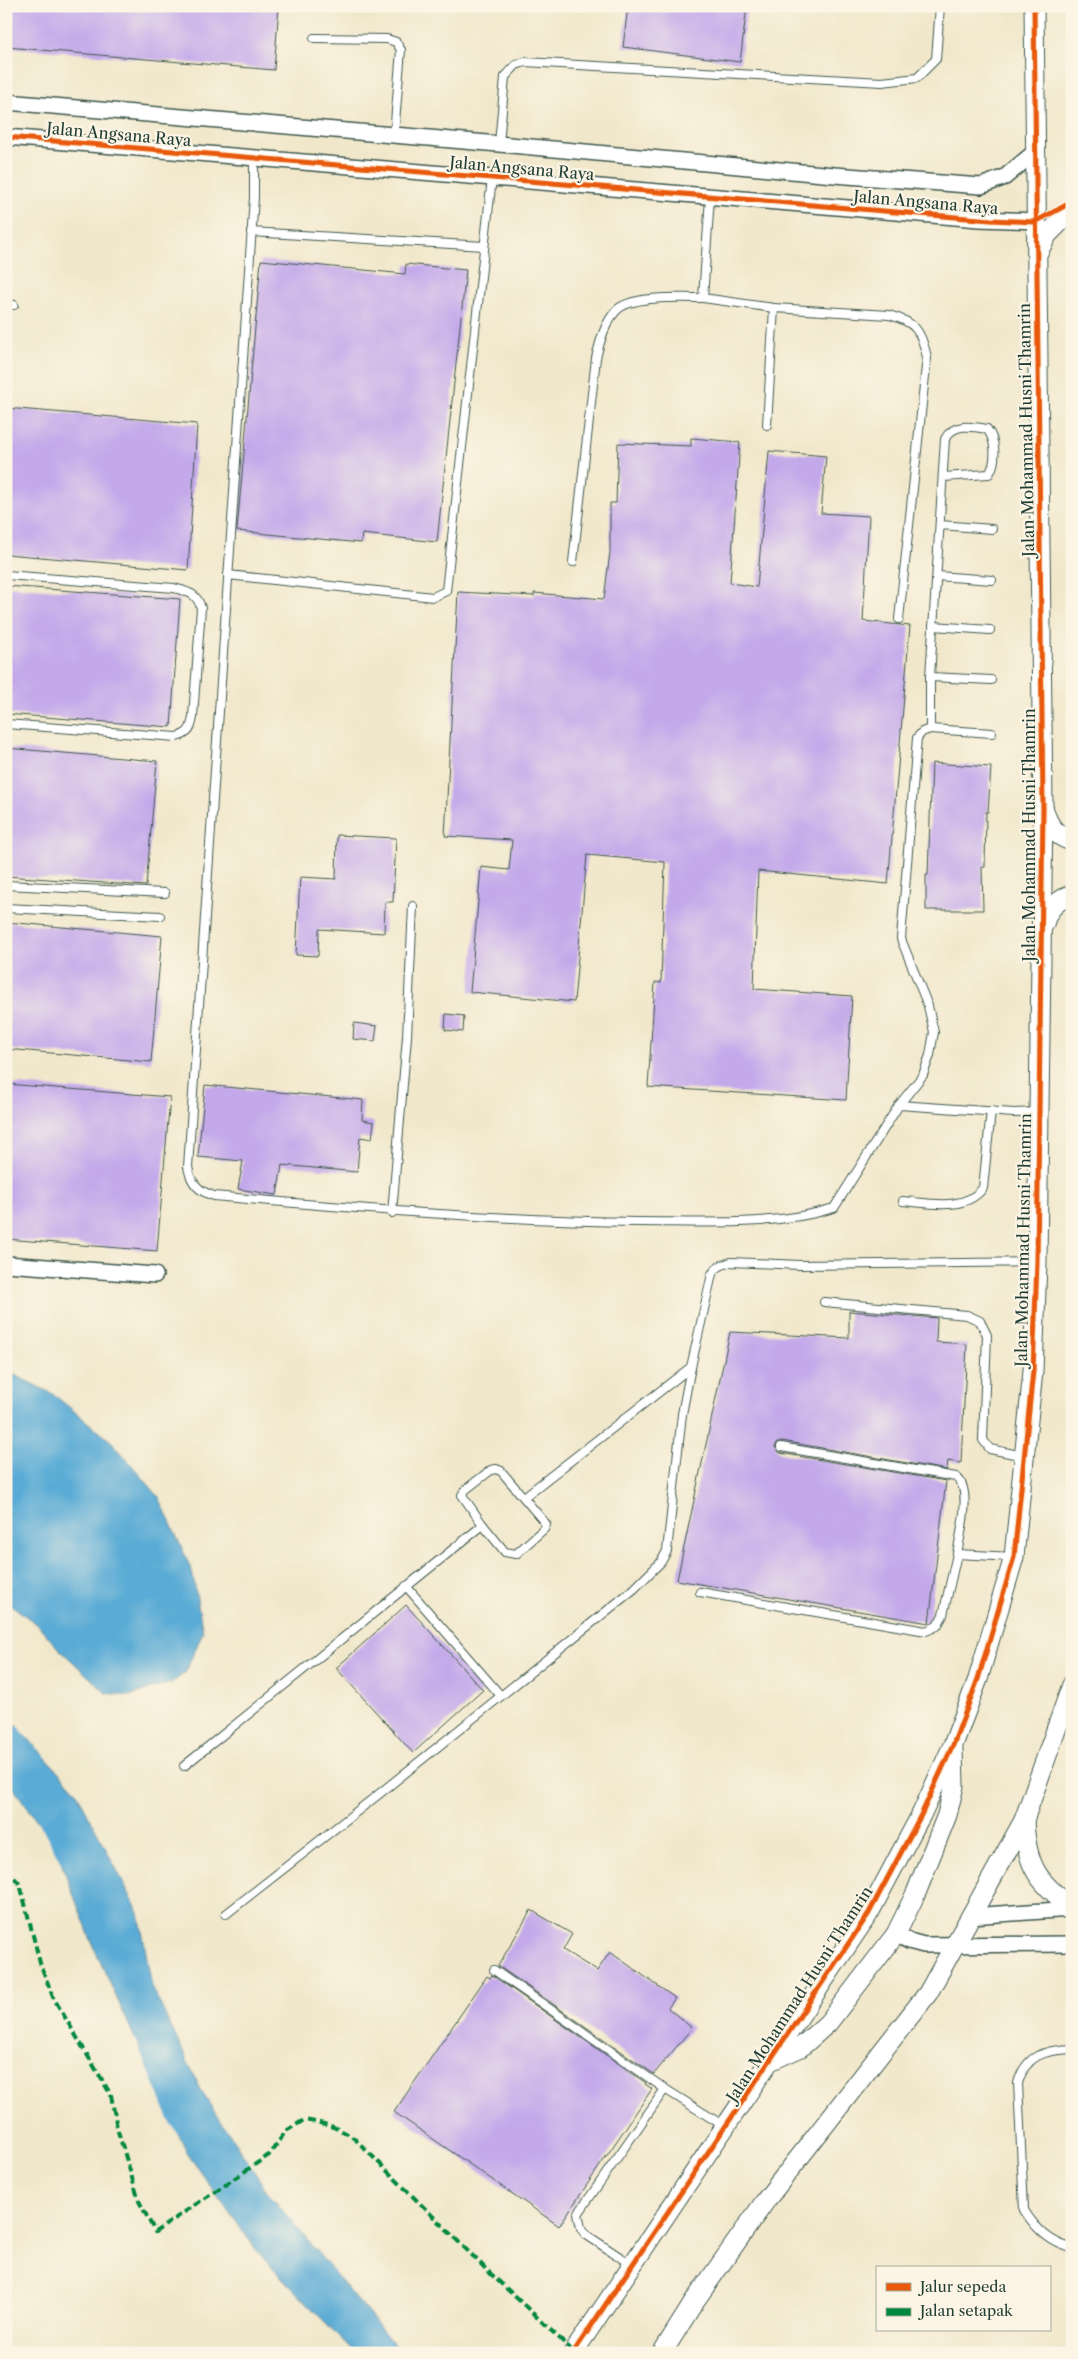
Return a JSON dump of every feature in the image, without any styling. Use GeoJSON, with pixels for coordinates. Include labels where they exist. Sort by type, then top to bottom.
{"type":"FeatureCollection","features":[{"type":"Feature","properties":{"kind":"street","name":"Jalan Mohammad Husni Thamrin"},"geometry":{"type":"LineString","coordinates":[[573,2353],[869,1913],[922,1813],[953,1744],[978,1679],[1014,1557],[1026,1456],[1033,1371],[1037,1262],[1042,930],[1043,808],[1034,6]]}},
{"type":"Feature","properties":{"kind":"street","name":"Jalan Angsana Raya"},"geometry":{"type":"LineString","coordinates":[[6,102],[500,144],[834,175],[981,186],[1005,177],[1036,151]]}},
{"type":"Feature","properties":{"kind":"street","name":"Jalan Angsana Raya"},"geometry":{"type":"LineString","coordinates":[[6,138],[979,219],[1036,221]]}},
{"type":"Feature","properties":{"kind":"street"},"geometry":{"type":"LineString","coordinates":[[1036,221],[1072,202]]}},
{"type":"Feature","properties":{"kind":"street"},"geometry":{"type":"LineString","coordinates":[[1036,255],[1048,234],[1072,210]]}},
{"type":"Feature","properties":{"kind":"street"},"geometry":{"type":"LineString","coordinates":[[1043,808],[1047,821],[1056,833],[1072,841]]}},
{"type":"Feature","properties":{"kind":"street"},"geometry":{"type":"LineString","coordinates":[[1042,930],[1047,913],[1058,900],[1072,894]]}},
{"type":"Feature","properties":{"kind":"street"},"geometry":{"type":"LineString","coordinates":[[6,1264],[156,1275]]}},
{"type":"Feature","properties":{"kind":"street"},"geometry":{"type":"LineString","coordinates":[[662,2353],[696,2299],[766,2200],[928,1993],[1024,1820],[1072,1684]]}},
{"type":"Feature","properties":{"kind":"street","name":"Jalan Mohammad Husni Thamrin"},"geometry":{"type":"LineString","coordinates":[[770,2061],[802,2047],[828,2023],[896,1934],[916,1893],[947,1815],[954,1786],[953,1744]]}},
{"type":"Feature","properties":{"kind":"street"},"geometry":{"type":"LineString","coordinates":[[1024,1820],[1025,1846],[1035,1872],[1052,1894],[1072,1908]]}},
{"type":"Feature","properties":{"kind":"street"},"geometry":{"type":"LineString","coordinates":[[970,1916],[1072,1908]]}},
{"type":"Feature","properties":{"kind":"street"},"geometry":{"type":"LineString","coordinates":[[896,1934],[915,1944],[1072,1944]]}},
{"type":"Feature","properties":{"kind":"lane"},"geometry":{"type":"LineString","coordinates":[[500,144],[505,77],[516,65],[525,62],[882,82],[917,78],[936,59],[940,6]]}},
{"type":"Feature","properties":{"kind":"lane"},"geometry":{"type":"LineString","coordinates":[[314,38],[387,39],[396,42],[401,50],[394,135]]}},
{"type":"Feature","properties":{"kind":"lane"},"geometry":{"type":"LineString","coordinates":[[254,158],[252,232],[188,1167],[190,1178],[203,1193],[214,1196],[392,1213],[558,1221],[712,1222],[768,1219],[819,1213],[834,1208],[842,1199],[899,1105],[924,1075],[930,1055],[934,1032],[928,1006],[901,939],[917,738],[922,732],[930,729],[992,733]]}},
{"type":"Feature","properties":{"kind":"lane"},"geometry":{"type":"LineString","coordinates":[[228,575],[434,597],[446,591],[492,178]]}},
{"type":"Feature","properties":{"kind":"lane"},"geometry":{"type":"LineString","coordinates":[[702,298],[710,196]]}},
{"type":"Feature","properties":{"kind":"lane"},"geometry":{"type":"LineString","coordinates":[[252,232],[484,246]]}},
{"type":"Feature","properties":{"kind":"lane"},"geometry":{"type":"LineString","coordinates":[[573,562],[596,358],[602,334],[616,310],[634,302],[702,298],[774,308],[889,315],[901,318],[916,327],[923,337],[927,357],[899,620]]}},
{"type":"Feature","properties":{"kind":"lane"},"geometry":{"type":"LineString","coordinates":[[767,425],[774,308]]}},
{"type":"Feature","properties":{"kind":"lane"},"geometry":{"type":"LineString","coordinates":[[930,729],[930,677],[945,439],[948,432],[957,428],[987,429],[994,440],[993,468],[989,474],[943,477]]}},
{"type":"Feature","properties":{"kind":"lane"},"geometry":{"type":"LineString","coordinates":[[940,525],[992,529]]}},
{"type":"Feature","properties":{"kind":"lane"},"geometry":{"type":"LineString","coordinates":[[6,574],[174,588],[192,593],[199,601],[201,608],[193,717],[191,729],[185,735],[176,737],[6,724]]}},
{"type":"Feature","properties":{"kind":"lane"},"geometry":{"type":"LineString","coordinates":[[937,576],[992,580]]}},
{"type":"Feature","properties":{"kind":"lane"},"geometry":{"type":"LineString","coordinates":[[933,626],[990,630]]}},
{"type":"Feature","properties":{"kind":"lane"},"geometry":{"type":"LineString","coordinates":[[930,677],[991,680]]}},
{"type":"Feature","properties":{"kind":"lane"},"geometry":{"type":"LineString","coordinates":[[6,884],[165,893]]}},
{"type":"Feature","properties":{"kind":"lane"},"geometry":{"type":"LineString","coordinates":[[392,1213],[407,1037],[413,906]]}},
{"type":"Feature","properties":{"kind":"lane"},"geometry":{"type":"LineString","coordinates":[[6,908],[160,916]]}},
{"type":"Feature","properties":{"kind":"lane"},"geometry":{"type":"LineString","coordinates":[[899,1105],[1038,1112]]}},
{"type":"Feature","properties":{"kind":"lane"},"geometry":{"type":"LineString","coordinates":[[903,1201],[945,1204],[971,1199],[980,1192],[983,1188],[991,1111]]}},
{"type":"Feature","properties":{"kind":"lane"},"geometry":{"type":"LineString","coordinates":[[226,1914],[634,1589],[661,1562],[667,1551],[682,1414],[691,1367],[712,1274],[723,1264],[732,1262],[800,1264],[1037,1262]]}},
{"type":"Feature","properties":{"kind":"lane"},"geometry":{"type":"LineString","coordinates":[[824,1302],[967,1315],[980,1320],[987,1335],[983,1440],[990,1449],[1026,1456]]}},
{"type":"Feature","properties":{"kind":"lane"},"geometry":{"type":"LineString","coordinates":[[524,1497],[691,1367]]}},
{"type":"Feature","properties":{"kind":"lane"},"geometry":{"type":"LineString","coordinates":[[700,1592],[926,1631],[937,1626],[943,1615],[957,1554],[964,1503],[963,1485],[956,1477],[781,1448]]}},
{"type":"Feature","properties":{"kind":"lane"},"geometry":{"type":"LineString","coordinates":[[491,1470],[501,1471],[546,1524],[546,1528],[516,1554],[505,1552],[483,1525],[462,1495],[491,1470]]}},
{"type":"Feature","properties":{"kind":"lane"},"geometry":{"type":"LineString","coordinates":[[184,1766],[483,1525]]}},
{"type":"Feature","properties":{"kind":"lane"},"geometry":{"type":"LineString","coordinates":[[957,1554],[1014,1557]]}},
{"type":"Feature","properties":{"kind":"lane"},"geometry":{"type":"LineString","coordinates":[[406,1586],[501,1696]]}},
{"type":"Feature","properties":{"kind":"lane"},"geometry":{"type":"LineString","coordinates":[[494,1970],[666,2089],[726,2127]]}},
{"type":"Feature","properties":{"kind":"lane"},"geometry":{"type":"LineString","coordinates":[[1072,2049],[1060,2050],[1032,2058],[1022,2071],[1018,2084],[1024,2210],[1035,2227],[1061,2245],[1072,2248]]}},
{"type":"Feature","properties":{"kind":"lane"},"geometry":{"type":"LineString","coordinates":[[633,2265],[585,2234],[581,2228],[578,2214],[666,2089]]}},
{"type":"Feature","properties":{"kind":"water"},"geometry":{"type":"Polygon","coordinates":[[[6,1371],[53,1394],[112,1442],[159,1497],[192,1571],[203,1632],[185,1673],[171,1683],[129,1696],[106,1693],[55,1645],[39,1626],[6,1601],[6,1371]]]}},
{"type":"Feature","properties":{"kind":"water"},"geometry":{"type":"Polygon","coordinates":[[[6,1714],[76,1791],[139,1913],[152,1987],[203,2094],[269,2194],[401,2353],[355,2353],[260,2255],[187,2153],[94,1948],[54,1844],[6,1778],[6,1714]]]}},
{"type":"Feature","properties":{"kind":"building"},"geometry":{"type":"Polygon","coordinates":[[[6,6],[279,6],[274,70],[6,47],[6,6]]]}},
{"type":"Feature","properties":{"kind":"building"},"geometry":{"type":"Polygon","coordinates":[[[628,6],[747,6],[740,62],[623,47],[628,6]]]}},
{"type":"Feature","properties":{"kind":"building"},"geometry":{"type":"Polygon","coordinates":[[[261,260],[405,274],[406,264],[466,270],[437,542],[362,534],[361,543],[237,531],[261,260]]]}},
{"type":"Feature","properties":{"kind":"building"},"geometry":{"type":"Polygon","coordinates":[[[6,408],[197,424],[188,570],[6,554],[6,408]]]}},
{"type":"Feature","properties":{"kind":"building"},"geometry":{"type":"Polygon","coordinates":[[[691,438],[740,442],[730,583],[757,587],[769,451],[826,456],[821,513],[869,516],[863,621],[910,626],[888,884],[758,871],[754,989],[852,996],[846,1100],[648,1087],[655,982],[661,983],[665,862],[587,855],[574,1002],[470,992],[481,867],[509,870],[512,840],[445,836],[458,592],[534,596],[534,593],[604,599],[610,552],[610,503],[616,503],[618,443],[691,446],[691,438]]]}},
{"type":"Feature","properties":{"kind":"building"},"geometry":{"type":"Polygon","coordinates":[[[6,586],[180,599],[171,727],[6,714],[6,586]]]}},
{"type":"Feature","properties":{"kind":"building"},"geometry":{"type":"Polygon","coordinates":[[[6,748],[157,761],[146,886],[6,876],[6,748]]]}},
{"type":"Feature","properties":{"kind":"building"},"geometry":{"type":"Polygon","coordinates":[[[932,763],[991,767],[988,812],[986,812],[985,867],[982,867],[983,910],[926,910],[932,763]]]}},
{"type":"Feature","properties":{"kind":"building"},"geometry":{"type":"Polygon","coordinates":[[[337,835],[396,838],[393,902],[385,902],[384,933],[319,929],[318,956],[296,955],[300,877],[336,879],[337,835]]]}},
{"type":"Feature","properties":{"kind":"building"},"geometry":{"type":"Polygon","coordinates":[[[6,922],[162,936],[151,1062],[6,1049],[6,922]]]}},
{"type":"Feature","properties":{"kind":"building"},"geometry":{"type":"Polygon","coordinates":[[[446,1014],[464,1016],[463,1032],[445,1030],[446,1014]]]}},
{"type":"Feature","properties":{"kind":"building"},"geometry":{"type":"Polygon","coordinates":[[[354,1023],[377,1026],[375,1041],[353,1039],[354,1023]]]}},
{"type":"Feature","properties":{"kind":"building"},"geometry":{"type":"Polygon","coordinates":[[[6,1084],[170,1097],[157,1251],[6,1239],[6,1084]]]}},
{"type":"Feature","properties":{"kind":"building"},"geometry":{"type":"Polygon","coordinates":[[[205,1085],[363,1100],[362,1120],[374,1122],[372,1139],[360,1137],[357,1172],[282,1165],[277,1195],[238,1189],[243,1161],[198,1157],[205,1085]]]}},
{"type":"Feature","properties":{"kind":"building"},"geometry":{"type":"Polygon","coordinates":[[[849,1311],[937,1318],[936,1342],[967,1344],[961,1463],[948,1461],[947,1470],[782,1441],[777,1443],[775,1447],[780,1453],[946,1481],[929,1623],[677,1580],[730,1332],[849,1338],[849,1311]]]}},
{"type":"Feature","properties":{"kind":"building"},"geometry":{"type":"Polygon","coordinates":[[[406,1605],[483,1690],[413,1753],[336,1668],[406,1605]]]}},
{"type":"Feature","properties":{"kind":"building"},"geometry":{"type":"Polygon","coordinates":[[[531,1910],[572,1934],[563,1950],[597,1971],[610,1952],[675,1998],[668,2008],[692,2028],[654,2074],[498,1966],[531,1910]]]}},
{"type":"Feature","properties":{"kind":"building"},"geometry":{"type":"Polygon","coordinates":[[[492,1975],[652,2089],[559,2226],[394,2112],[487,1976],[490,1978],[492,1975]]]}},
{"type":"Feature","properties":{"kind":"waterway"},"geometry":{"type":"LineString","coordinates":[[6,1739],[28,1766],[79,1860],[186,2116],[213,2154]]}},
{"type":"Feature","properties":{"kind":"marked path"},"geometry":{"type":"LineString","coordinates":[[6,1869],[20,1884],[40,1963],[53,1997],[111,2095],[117,2128],[139,2201],[155,2232],[269,2155],[286,2131],[304,2120],[324,2124],[343,2131],[355,2139],[491,2274],[574,2352]]}},
{"type":"Feature","properties":{"kind":"cycle path"},"geometry":{"type":"LineString","coordinates":[[573,2353],[869,1913],[922,1813],[953,1745],[978,1679],[1014,1557],[1033,1371],[1037,1262],[1043,808],[1034,6]]}},
{"type":"Feature","properties":{"kind":"cycle path"},"geometry":{"type":"LineString","coordinates":[[6,137],[991,220],[1035,222],[1072,202]]}}]}
